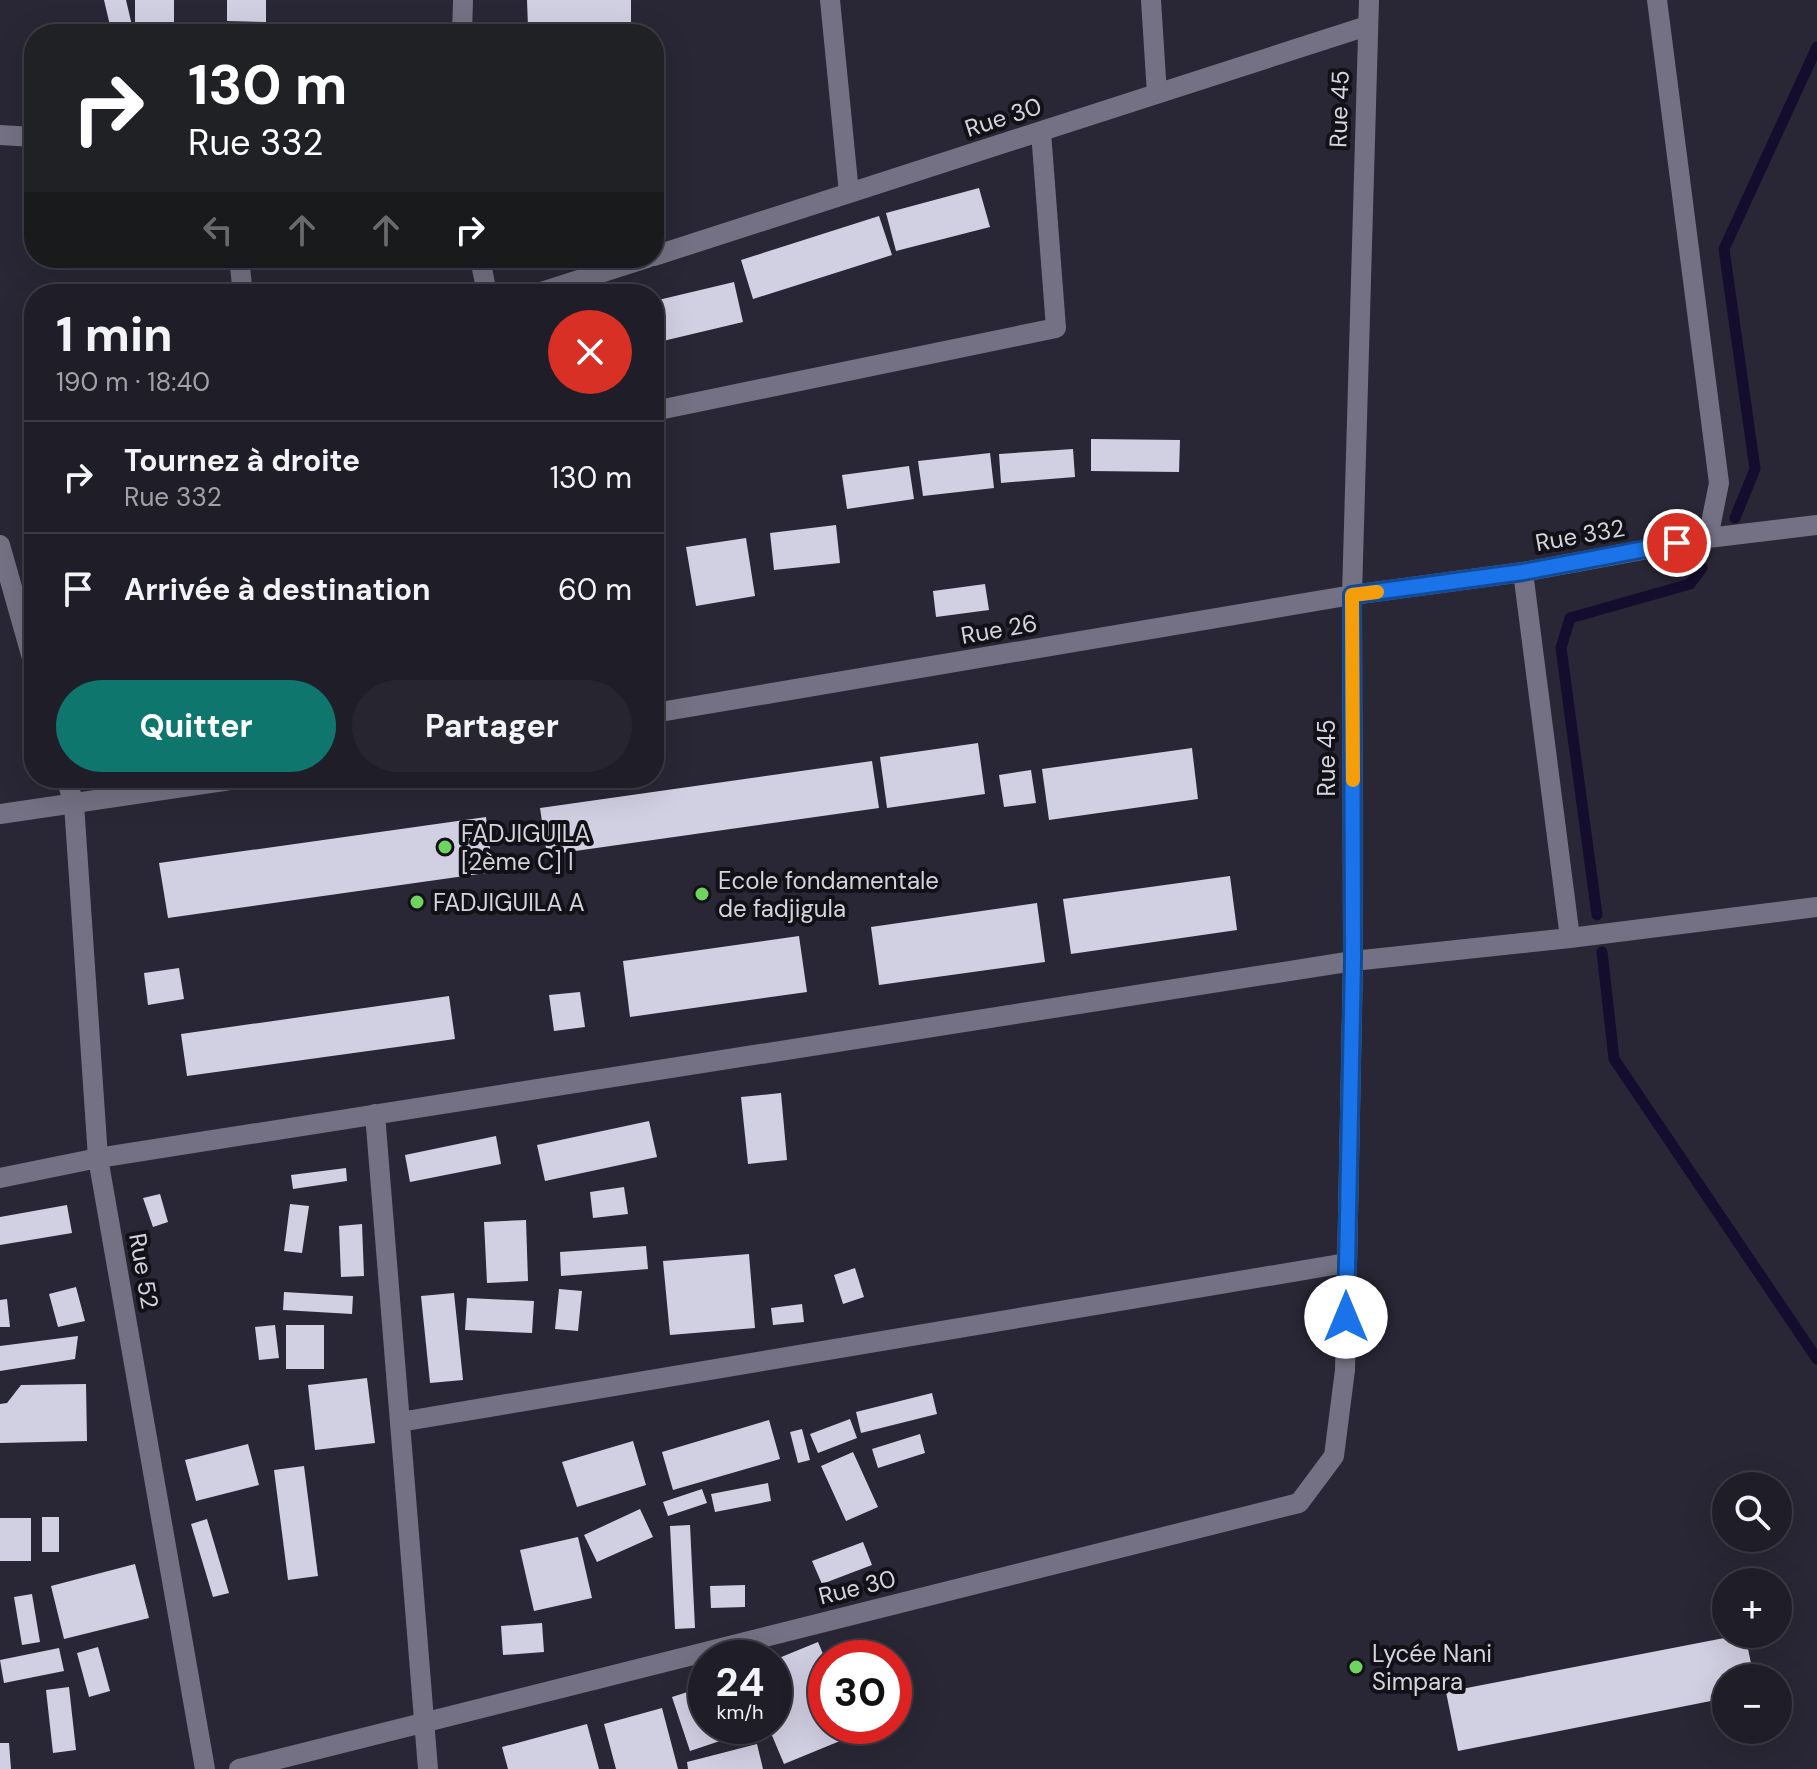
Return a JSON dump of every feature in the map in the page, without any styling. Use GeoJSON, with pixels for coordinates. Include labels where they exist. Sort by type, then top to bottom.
{"type":"FeatureCollection","features":[{"type":"Feature","properties":{"kind":"street"},"geometry":{"type":"LineString","coordinates":[[462,24],[463,0]]}},
{"type":"Feature","properties":{"kind":"street"},"geometry":{"type":"LineString","coordinates":[[830,0],[849,193]]}},
{"type":"Feature","properties":{"kind":"street"},"geometry":{"type":"LineString","coordinates":[[1151,0],[1157,94]]}},
{"type":"Feature","properties":{"kind":"street","name":"Rue 45"},"geometry":{"type":"LineString","coordinates":[[1299,1503],[1334,1456],[1345,1370],[1353,961],[1352,595],[1369,0]]}},
{"type":"Feature","properties":{"kind":"street"},"geometry":{"type":"LineString","coordinates":[[1657,0],[1719,483],[1708,538]]}},
{"type":"Feature","properties":{"kind":"street","name":"Rue 30"},"geometry":{"type":"LineString","coordinates":[[664,253],[1367,26]]}},
{"type":"Feature","properties":{"kind":"street"},"geometry":{"type":"LineString","coordinates":[[664,409],[1056,328],[1041,132]]}},
{"type":"Feature","properties":{"kind":"street"},"geometry":{"type":"LineString","coordinates":[[0,135],[24,136]]}},
{"type":"Feature","properties":{"kind":"street"},"geometry":{"type":"LineString","coordinates":[[566,284],[616,268]]}},
{"type":"Feature","properties":{"kind":"street","name":"Rue 332"},"geometry":{"type":"LineString","coordinates":[[1352,595],[1523,572],[1708,538],[1817,525]]}},
{"type":"Feature","properties":{"kind":"street"},"geometry":{"type":"LineString","coordinates":[[0,545],[24,630]]}},
{"type":"Feature","properties":{"kind":"street"},"geometry":{"type":"LineString","coordinates":[[1523,572],[1570,938]]}},
{"type":"Feature","properties":{"kind":"street","name":"Rue 26"},"geometry":{"type":"LineString","coordinates":[[664,711],[1352,595]]}},
{"type":"Feature","properties":{"kind":"street","name":"Rue 52"},"geometry":{"type":"LineString","coordinates":[[69,788],[74,804],[98,1158],[205,1769]]}},
{"type":"Feature","properties":{"kind":"street"},"geometry":{"type":"LineString","coordinates":[[0,814],[179,788]]}},
{"type":"Feature","properties":{"kind":"street"},"geometry":{"type":"LineString","coordinates":[[0,1178],[98,1158],[1353,961],[1817,907]]}},
{"type":"Feature","properties":{"kind":"street"},"geometry":{"type":"LineString","coordinates":[[375,1114],[427,1722],[428,1769]]}},
{"type":"Feature","properties":{"kind":"street"},"geometry":{"type":"LineString","coordinates":[[400,1422],[1346,1263]]}},
{"type":"Feature","properties":{"kind":"street","name":"Rue 30"},"geometry":{"type":"LineString","coordinates":[[239,1769],[1299,1503]]}},
{"type":"Feature","properties":{"kind":"building"},"geometry":{"type":"Polygon","coordinates":[[[104,0],[126,0],[132,24],[110,24],[104,0]]]}},
{"type":"Feature","properties":{"kind":"building"},"geometry":{"type":"Polygon","coordinates":[[[135,0],[174,0],[174,23],[135,22],[135,0]]]}},
{"type":"Feature","properties":{"kind":"building"},"geometry":{"type":"Polygon","coordinates":[[[227,0],[266,0],[266,22],[227,21],[227,0]]]}},
{"type":"Feature","properties":{"kind":"building"},"geometry":{"type":"Polygon","coordinates":[[[527,0],[631,0],[631,24],[528,24],[527,0]]]}},
{"type":"Feature","properties":{"kind":"building"},"geometry":{"type":"Polygon","coordinates":[[[979,188],[990,227],[896,251],[886,213],[979,188]]]}},
{"type":"Feature","properties":{"kind":"building"},"geometry":{"type":"Polygon","coordinates":[[[879,216],[892,255],[753,299],[741,260],[879,216]]]}},
{"type":"Feature","properties":{"kind":"building"},"geometry":{"type":"Polygon","coordinates":[[[734,282],[743,322],[664,341],[664,299],[734,282]]]}},
{"type":"Feature","properties":{"kind":"building"},"geometry":{"type":"Polygon","coordinates":[[[1091,439],[1180,440],[1179,472],[1091,471],[1091,439]]]}},
{"type":"Feature","properties":{"kind":"building"},"geometry":{"type":"Polygon","coordinates":[[[1073,449],[1075,477],[1001,483],[999,454],[1073,449]]]}},
{"type":"Feature","properties":{"kind":"building"},"geometry":{"type":"Polygon","coordinates":[[[990,453],[994,488],[923,496],[918,461],[990,453]]]}},
{"type":"Feature","properties":{"kind":"building"},"geometry":{"type":"Polygon","coordinates":[[[909,466],[914,499],[847,509],[842,475],[909,466]]]}},
{"type":"Feature","properties":{"kind":"building"},"geometry":{"type":"Polygon","coordinates":[[[836,525],[840,563],[774,570],[770,533],[836,525]]]}},
{"type":"Feature","properties":{"kind":"building"},"geometry":{"type":"Polygon","coordinates":[[[746,538],[755,596],[696,606],[686,547],[746,538]]]}},
{"type":"Feature","properties":{"kind":"building"},"geometry":{"type":"Polygon","coordinates":[[[985,584],[989,610],[936,617],[933,591],[985,584]]]}},
{"type":"Feature","properties":{"kind":"building"},"geometry":{"type":"Polygon","coordinates":[[[978,743],[985,794],[887,808],[880,757],[978,743]]]}},
{"type":"Feature","properties":{"kind":"building"},"geometry":{"type":"Polygon","coordinates":[[[1192,748],[1198,799],[1049,820],[1042,769],[1192,748]]]}},
{"type":"Feature","properties":{"kind":"building"},"geometry":{"type":"Polygon","coordinates":[[[872,761],[879,808],[547,855],[540,808],[872,761]]]}},
{"type":"Feature","properties":{"kind":"building"},"geometry":{"type":"Polygon","coordinates":[[[1031,770],[1036,803],[1004,807],[999,775],[1031,770]]]}},
{"type":"Feature","properties":{"kind":"building"},"geometry":{"type":"Polygon","coordinates":[[[486,817],[493,872],[168,918],[159,863],[486,817]]]}},
{"type":"Feature","properties":{"kind":"building"},"geometry":{"type":"Polygon","coordinates":[[[1230,876],[1237,930],[1071,954],[1063,899],[1230,876]]]}},
{"type":"Feature","properties":{"kind":"building"},"geometry":{"type":"Polygon","coordinates":[[[1037,903],[1045,962],[879,985],[871,927],[1037,903]]]}},
{"type":"Feature","properties":{"kind":"building"},"geometry":{"type":"Polygon","coordinates":[[[799,936],[807,992],[630,1017],[623,961],[799,936]]]}},
{"type":"Feature","properties":{"kind":"building"},"geometry":{"type":"Polygon","coordinates":[[[179,968],[184,999],[148,1005],[144,973],[179,968]]]}},
{"type":"Feature","properties":{"kind":"building"},"geometry":{"type":"Polygon","coordinates":[[[580,992],[585,1027],[554,1031],[549,995],[580,992]]]}},
{"type":"Feature","properties":{"kind":"building"},"geometry":{"type":"Polygon","coordinates":[[[449,996],[455,1039],[187,1076],[181,1034],[449,996]]]}},
{"type":"Feature","properties":{"kind":"building"},"geometry":{"type":"Polygon","coordinates":[[[781,1093],[787,1160],[748,1164],[741,1097],[781,1093]]]}},
{"type":"Feature","properties":{"kind":"building"},"geometry":{"type":"Polygon","coordinates":[[[649,1121],[657,1157],[545,1181],[537,1145],[649,1121]]]}},
{"type":"Feature","properties":{"kind":"building"},"geometry":{"type":"Polygon","coordinates":[[[496,1136],[501,1164],[410,1182],[405,1155],[496,1136]]]}},
{"type":"Feature","properties":{"kind":"building"},"geometry":{"type":"Polygon","coordinates":[[[346,1168],[347,1181],[293,1189],[291,1175],[346,1168]]]}},
{"type":"Feature","properties":{"kind":"building"},"geometry":{"type":"Polygon","coordinates":[[[624,1187],[628,1214],[593,1218],[590,1192],[624,1187]]]}},
{"type":"Feature","properties":{"kind":"building"},"geometry":{"type":"Polygon","coordinates":[[[160,1194],[168,1222],[153,1227],[143,1198],[160,1194]]]}},
{"type":"Feature","properties":{"kind":"building"},"geometry":{"type":"Polygon","coordinates":[[[290,1204],[309,1206],[302,1253],[284,1251],[290,1204]]]}},
{"type":"Feature","properties":{"kind":"building"},"geometry":{"type":"Polygon","coordinates":[[[67,1205],[72,1233],[0,1245],[0,1217],[67,1205]]]}},
{"type":"Feature","properties":{"kind":"building"},"geometry":{"type":"Polygon","coordinates":[[[526,1220],[528,1281],[487,1283],[484,1222],[526,1220]]]}},
{"type":"Feature","properties":{"kind":"building"},"geometry":{"type":"Polygon","coordinates":[[[362,1224],[364,1276],[341,1277],[339,1226],[362,1224]]]}},
{"type":"Feature","properties":{"kind":"building"},"geometry":{"type":"Polygon","coordinates":[[[646,1246],[648,1269],[561,1276],[560,1252],[646,1246]]]}},
{"type":"Feature","properties":{"kind":"building"},"geometry":{"type":"Polygon","coordinates":[[[749,1254],[755,1328],[670,1335],[663,1261],[749,1254]]]}},
{"type":"Feature","properties":{"kind":"building"},"geometry":{"type":"Polygon","coordinates":[[[855,1268],[864,1297],[843,1304],[834,1275],[855,1268]]]}},
{"type":"Feature","properties":{"kind":"building"},"geometry":{"type":"Polygon","coordinates":[[[76,1287],[85,1321],[58,1327],[49,1294],[76,1287]]]}},
{"type":"Feature","properties":{"kind":"building"},"geometry":{"type":"Polygon","coordinates":[[[559,1289],[582,1291],[578,1331],[555,1329],[559,1289]]]}},
{"type":"Feature","properties":{"kind":"building"},"geometry":{"type":"Polygon","coordinates":[[[284,1292],[353,1296],[352,1314],[283,1310],[284,1292]]]}},
{"type":"Feature","properties":{"kind":"building"},"geometry":{"type":"Polygon","coordinates":[[[454,1293],[463,1380],[430,1383],[421,1296],[454,1293]]]}},
{"type":"Feature","properties":{"kind":"building"},"geometry":{"type":"Polygon","coordinates":[[[467,1298],[534,1301],[532,1333],[465,1330],[467,1298]]]}},
{"type":"Feature","properties":{"kind":"building"},"geometry":{"type":"Polygon","coordinates":[[[7,1299],[10,1327],[0,1327],[0,1300],[7,1299]]]}},
{"type":"Feature","properties":{"kind":"building"},"geometry":{"type":"Polygon","coordinates":[[[802,1304],[804,1322],[773,1325],[771,1308],[802,1304]]]}},
{"type":"Feature","properties":{"kind":"building"},"geometry":{"type":"Polygon","coordinates":[[[275,1325],[279,1358],[259,1360],[255,1327],[275,1325]]]}},
{"type":"Feature","properties":{"kind":"building"},"geometry":{"type":"Polygon","coordinates":[[[286,1325],[324,1325],[324,1369],[286,1369],[286,1325]]]}},
{"type":"Feature","properties":{"kind":"building"},"geometry":{"type":"Polygon","coordinates":[[[78,1336],[75,1359],[0,1371],[0,1346],[78,1336]]]}},
{"type":"Feature","properties":{"kind":"building"},"geometry":{"type":"Polygon","coordinates":[[[367,1378],[375,1443],[315,1450],[308,1385],[367,1378]]]}},
{"type":"Feature","properties":{"kind":"building"},"geometry":{"type":"Polygon","coordinates":[[[86,1384],[87,1441],[0,1443],[0,1404],[7,1403],[21,1385],[86,1384]]]}},
{"type":"Feature","properties":{"kind":"building"},"geometry":{"type":"Polygon","coordinates":[[[932,1393],[937,1414],[861,1433],[856,1412],[932,1393]]]}},
{"type":"Feature","properties":{"kind":"building"},"geometry":{"type":"Polygon","coordinates":[[[850,1419],[857,1438],[818,1453],[810,1434],[850,1419]]]}},
{"type":"Feature","properties":{"kind":"building"},"geometry":{"type":"Polygon","coordinates":[[[769,1420],[780,1459],[673,1490],[662,1452],[769,1420]]]}},
{"type":"Feature","properties":{"kind":"building"},"geometry":{"type":"Polygon","coordinates":[[[802,1429],[810,1460],[798,1463],[790,1432],[802,1429]]]}},
{"type":"Feature","properties":{"kind":"building"},"geometry":{"type":"Polygon","coordinates":[[[920,1434],[925,1453],[878,1468],[872,1449],[920,1434]]]}},
{"type":"Feature","properties":{"kind":"building"},"geometry":{"type":"Polygon","coordinates":[[[633,1441],[646,1485],[577,1507],[562,1462],[633,1441]]]}},
{"type":"Feature","properties":{"kind":"building"},"geometry":{"type":"Polygon","coordinates":[[[248,1444],[259,1485],[196,1501],[185,1460],[248,1444]]]}},
{"type":"Feature","properties":{"kind":"building"},"geometry":{"type":"Polygon","coordinates":[[[853,1452],[878,1507],[846,1521],[821,1466],[853,1452]]]}},
{"type":"Feature","properties":{"kind":"building"},"geometry":{"type":"Polygon","coordinates":[[[304,1466],[318,1576],[288,1580],[274,1470],[304,1466]]]}},
{"type":"Feature","properties":{"kind":"building"},"geometry":{"type":"Polygon","coordinates":[[[768,1483],[771,1501],[715,1512],[711,1494],[768,1483]]]}},
{"type":"Feature","properties":{"kind":"building"},"geometry":{"type":"Polygon","coordinates":[[[702,1489],[707,1503],[668,1516],[663,1502],[702,1489]]]}},
{"type":"Feature","properties":{"kind":"building"},"geometry":{"type":"Polygon","coordinates":[[[640,1509],[653,1537],[597,1562],[584,1535],[640,1509]]]}},
{"type":"Feature","properties":{"kind":"building"},"geometry":{"type":"Polygon","coordinates":[[[42,1517],[59,1517],[59,1552],[42,1552],[42,1517]]]}},
{"type":"Feature","properties":{"kind":"building"},"geometry":{"type":"Polygon","coordinates":[[[0,1518],[31,1518],[31,1561],[0,1561],[0,1518]]]}},
{"type":"Feature","properties":{"kind":"building"},"geometry":{"type":"Polygon","coordinates":[[[207,1519],[229,1593],[213,1597],[191,1524],[207,1519]]]}},
{"type":"Feature","properties":{"kind":"building"},"geometry":{"type":"Polygon","coordinates":[[[690,1525],[695,1628],[675,1629],[670,1526],[690,1525]]]}},
{"type":"Feature","properties":{"kind":"building"},"geometry":{"type":"Polygon","coordinates":[[[578,1537],[592,1598],[534,1611],[520,1550],[578,1537]]]}},
{"type":"Feature","properties":{"kind":"building"},"geometry":{"type":"Polygon","coordinates":[[[863,1542],[872,1565],[822,1584],[812,1561],[863,1542]]]}},
{"type":"Feature","properties":{"kind":"building"},"geometry":{"type":"Polygon","coordinates":[[[135,1564],[149,1618],[64,1639],[51,1586],[135,1564]]]}},
{"type":"Feature","properties":{"kind":"building"},"geometry":{"type":"Polygon","coordinates":[[[745,1585],[745,1607],[711,1608],[710,1586],[745,1585]]]}},
{"type":"Feature","properties":{"kind":"building"},"geometry":{"type":"Polygon","coordinates":[[[32,1594],[40,1642],[22,1645],[14,1597],[32,1594]]]}},
{"type":"Feature","properties":{"kind":"building"},"geometry":{"type":"Polygon","coordinates":[[[542,1623],[544,1652],[503,1655],[501,1626],[542,1623]]]}},
{"type":"Feature","properties":{"kind":"building"},"geometry":{"type":"Polygon","coordinates":[[[1712,1640],[1712,1648],[1748,1648],[1751,1664],[1712,1664],[1712,1701],[1458,1751],[1446,1692],[1712,1640]]]}},
{"type":"Feature","properties":{"kind":"building"},"geometry":{"type":"Polygon","coordinates":[[[808,1646],[808,1744],[833,1744],[784,1764],[776,1744],[792,1744],[792,1653],[808,1646]]]}},
{"type":"Feature","properties":{"kind":"building"},"geometry":{"type":"Polygon","coordinates":[[[98,1647],[110,1691],[89,1697],[77,1653],[98,1647]]]}},
{"type":"Feature","properties":{"kind":"building"},"geometry":{"type":"Polygon","coordinates":[[[59,1648],[64,1671],[4,1683],[0,1660],[59,1648]]]}},
{"type":"Feature","properties":{"kind":"building"},"geometry":{"type":"Polygon","coordinates":[[[69,1687],[76,1750],[53,1753],[46,1690],[69,1687]]]}},
{"type":"Feature","properties":{"kind":"building"},"geometry":{"type":"Polygon","coordinates":[[[688,1692],[688,1744],[711,1744],[690,1751],[672,1697],[688,1692]]]}},
{"type":"Feature","properties":{"kind":"building"},"geometry":{"type":"Polygon","coordinates":[[[662,1708],[678,1769],[616,1769],[604,1724],[662,1708]]]}},
{"type":"Feature","properties":{"kind":"building"},"geometry":{"type":"Polygon","coordinates":[[[587,1724],[599,1769],[508,1769],[502,1747],[587,1724]]]}},
{"type":"Feature","properties":{"kind":"building"},"geometry":{"type":"Polygon","coordinates":[[[0,1743],[9,1743],[11,1769],[0,1769],[0,1743]]]}},
{"type":"Feature","properties":{"kind":"building"},"geometry":{"type":"Polygon","coordinates":[[[757,1744],[763,1769],[688,1769],[687,1762],[757,1744]]]}},
{"type":"Feature","properties":{"kind":"waterway"},"geometry":{"type":"LineString","coordinates":[[1735,518],[1755,469],[1724,249],[1817,47]]}},
{"type":"Feature","properties":{"kind":"waterway"},"geometry":{"type":"LineString","coordinates":[[1597,915],[1561,648],[1570,618],[1690,584],[1702,568]]}},
{"type":"Feature","properties":{"kind":"waterway"},"geometry":{"type":"LineString","coordinates":[[1602,952],[1614,1059],[1817,1359]]}},
{"type":"Feature","properties":{"kind":"slow traffic"},"geometry":{"type":"LineString","coordinates":[[1353,780],[1352,595],[1377,592]]}},
{"type":"Feature","properties":{"kind":"place","name":"FADJIGUILA [2ème C] I"},"geometry":{"type":"Point","coordinates":[445,847]}},
{"type":"Feature","properties":{"kind":"place","name":"Ecole fondamentale de fadjigula"},"geometry":{"type":"Point","coordinates":[702,894]}},
{"type":"Feature","properties":{"kind":"place","name":"FADJIGUILA A"},"geometry":{"type":"Point","coordinates":[417,902]}},
{"type":"Feature","properties":{"kind":"place","name":"Lycée Nani Simpara"},"geometry":{"type":"Point","coordinates":[1356,1667]}},
{"type":"Feature","properties":{"kind":"route"},"geometry":{"type":"LineString","coordinates":[[1346,1317],[1353,961],[1352,595],[1523,572],[1677,543]]}}]}
